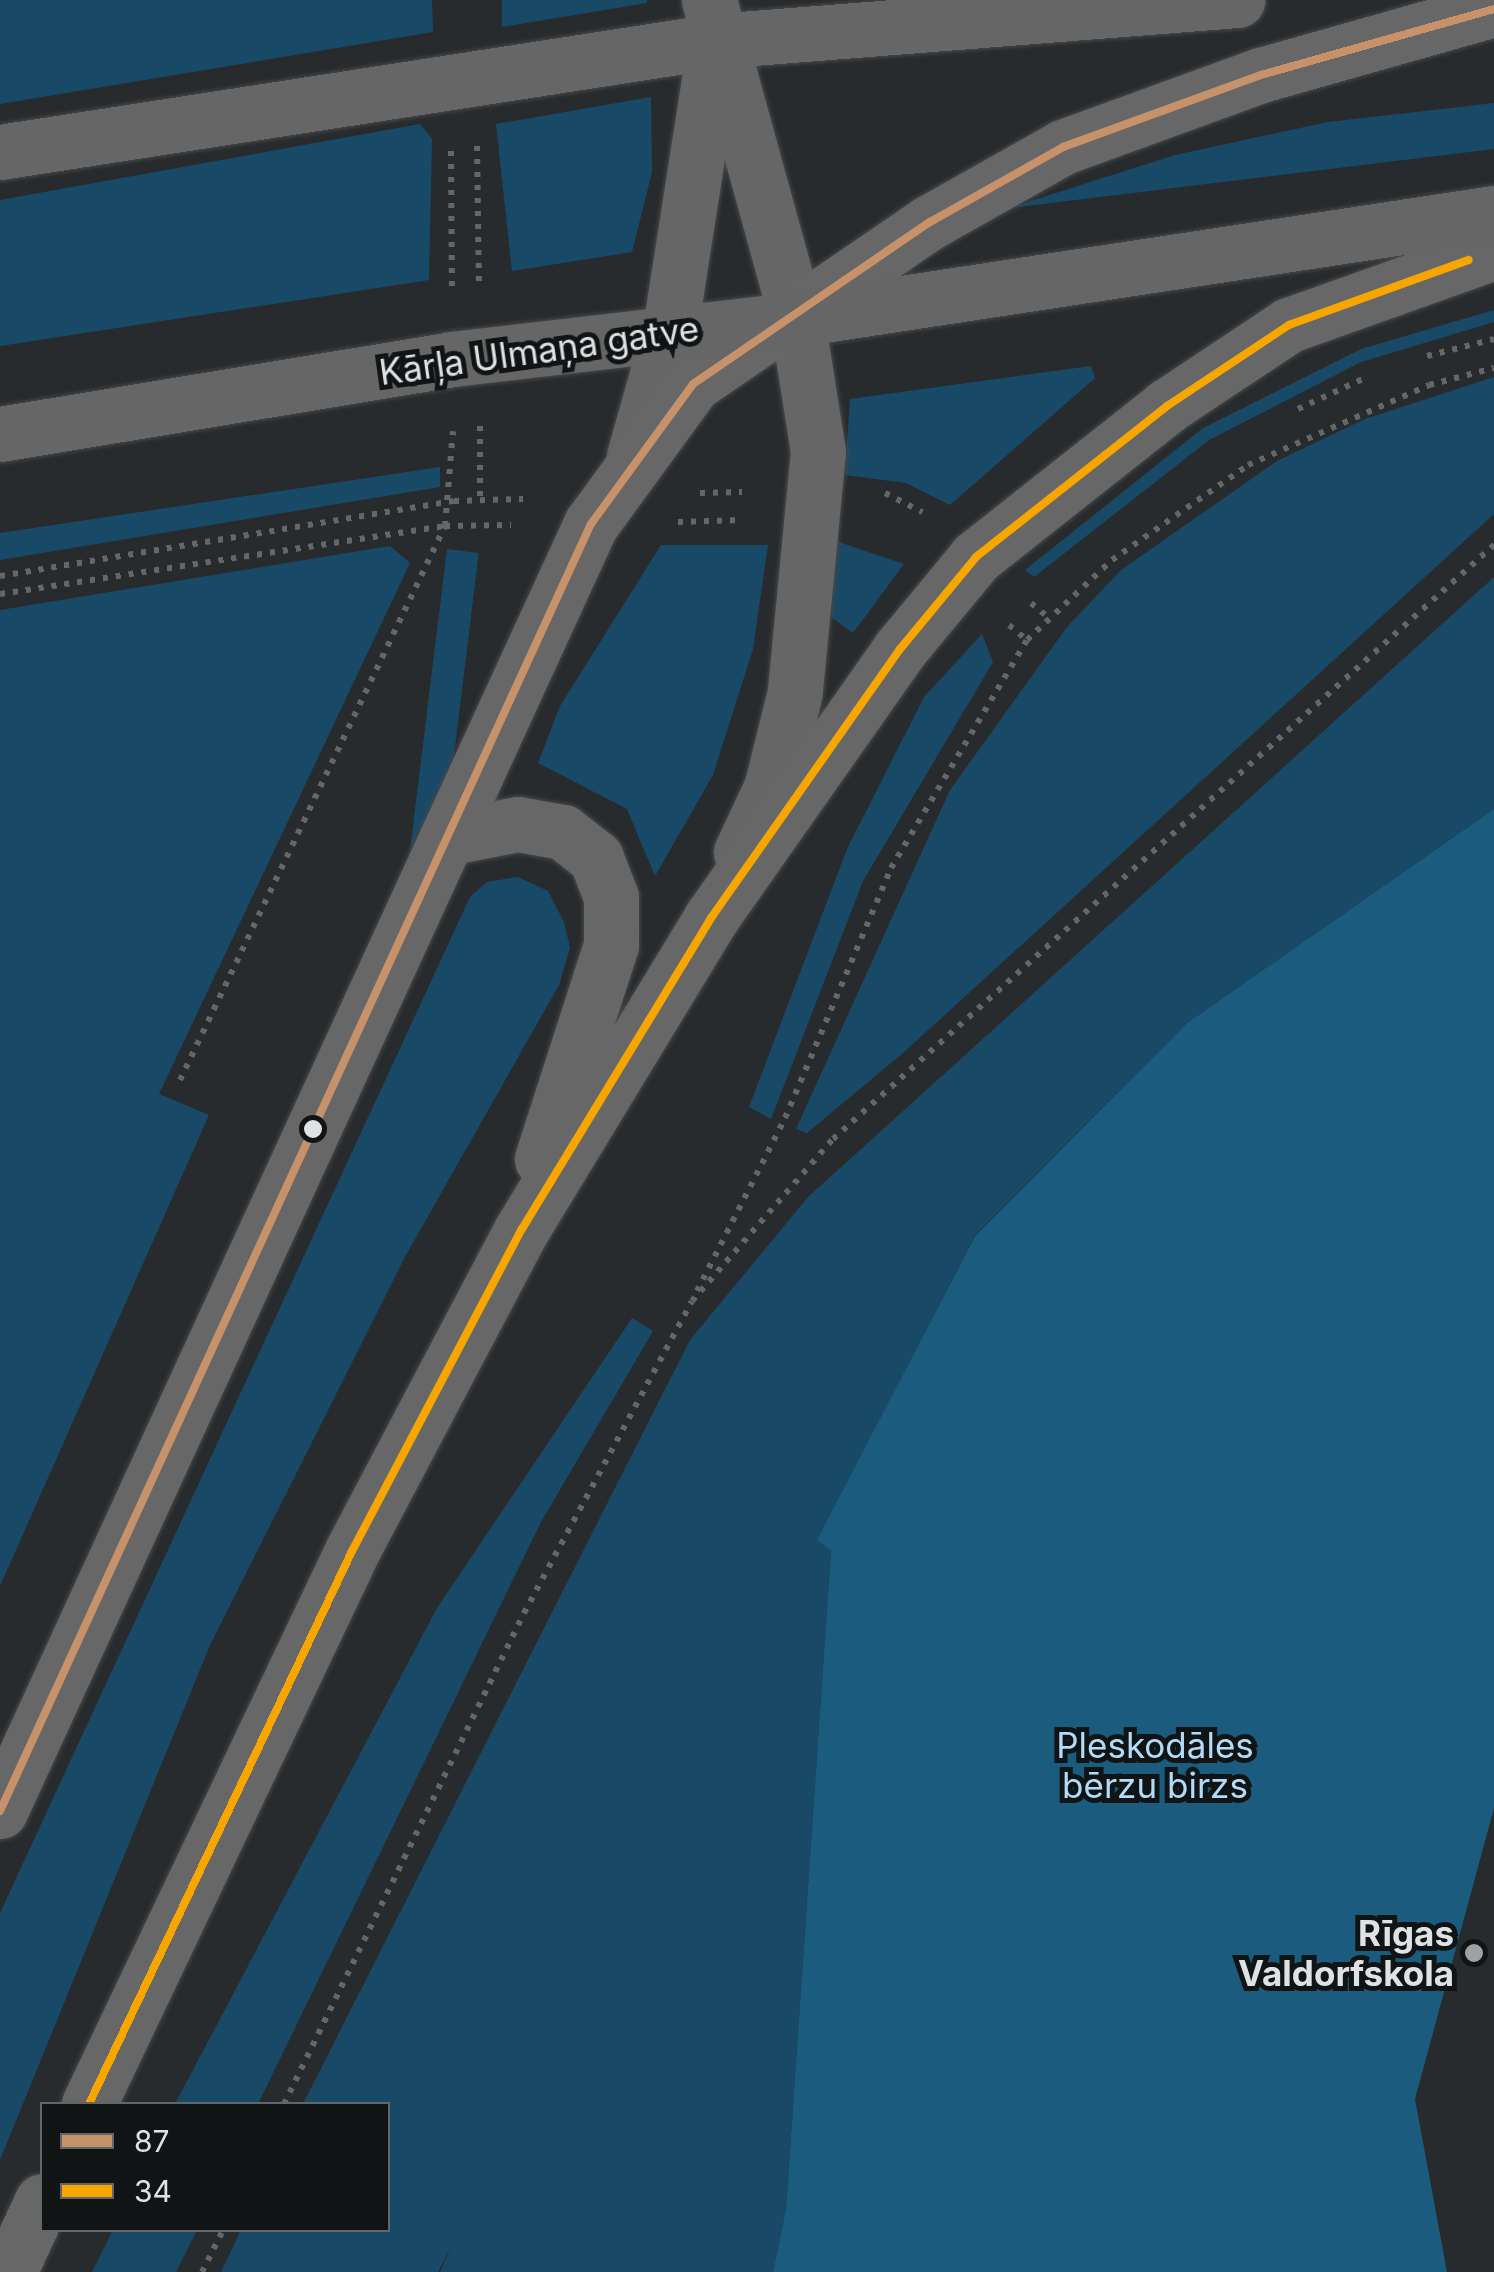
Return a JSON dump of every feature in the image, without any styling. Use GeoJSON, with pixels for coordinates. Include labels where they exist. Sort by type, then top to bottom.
{"type":"FeatureCollection","features":[{"type":"Feature","properties":{"kind":"highway"},"geometry":{"type":"LineString","coordinates":[[0,152],[464,78],[712,20],[1237,0]]}},
{"type":"Feature","properties":{"kind":"highway","name":"Kārļa Ulmaņa gatve"},"geometry":{"type":"LineString","coordinates":[[0,434],[466,358],[670,329],[797,319],[1494,213]]}},
{"type":"Feature","properties":{"kind":"main road"},"geometry":{"type":"LineString","coordinates":[[0,1811],[15,1758],[452,837],[591,524],[634,456],[693,384],[797,319],[930,222],[1063,147],[1260,75],[1494,9]]}},
{"type":"Feature","properties":{"kind":"main road"},"geometry":{"type":"LineString","coordinates":[[89,2102],[352,1551],[522,1229],[710,918],[976,557],[1167,406],[1289,325],[1494,252]]}},
{"type":"Feature","properties":{"kind":"main road"},"geometry":{"type":"LineString","coordinates":[[452,837],[518,824],[562,832],[596,858],[610,897],[611,945],[522,1229]]}},
{"type":"Feature","properties":{"kind":"main road"},"geometry":{"type":"LineString","coordinates":[[9,2272],[40,2205]]}},
{"type":"Feature","properties":{"kind":"street"},"geometry":{"type":"LineString","coordinates":[[710,918],[771,788],[808,612],[818,452],[797,319],[712,20]]}},
{"type":"Feature","properties":{"kind":"street"},"geometry":{"type":"LineString","coordinates":[[634,456],[670,329],[712,20]]}},
{"type":"Feature","properties":{"kind":"path"},"geometry":{"type":"LineString","coordinates":[[180,1080],[454,501],[466,358],[464,78]]}},
{"type":"Feature","properties":{"kind":"path"},"geometry":{"type":"LineString","coordinates":[[464,78],[466,358],[480,500]]}},
{"type":"Feature","properties":{"kind":"path"},"geometry":{"type":"LineString","coordinates":[[1418,359],[1494,339]]}},
{"type":"Feature","properties":{"kind":"path"},"geometry":{"type":"LineString","coordinates":[[285,2102],[524,1613],[692,1301],[785,1118],[891,868],[1027,640],[1112,560],[1248,465],[1429,385],[1494,368]]}},
{"type":"Feature","properties":{"kind":"path"},"geometry":{"type":"LineString","coordinates":[[1281,418],[1381,370]]}},
{"type":"Feature","properties":{"kind":"path"},"geometry":{"type":"LineString","coordinates":[[0,576],[454,501]]}},
{"type":"Feature","properties":{"kind":"path"},"geometry":{"type":"LineString","coordinates":[[692,1301],[834,1140],[1494,546]]}},
{"type":"Feature","properties":{"kind":"path"},"geometry":{"type":"LineString","coordinates":[[1032,604],[1046,592]]}},
{"type":"Feature","properties":{"kind":"path"},"geometry":{"type":"LineString","coordinates":[[202,2272],[222,2232]]}},
{"type":"Feature","properties":{"kind":"shaded area"},"geometry":{"type":"Polygon","coordinates":[[[0,0],[432,0],[433,32],[0,104],[0,0]]]}},
{"type":"Feature","properties":{"kind":"shaded area"},"geometry":{"type":"Polygon","coordinates":[[[502,0],[647,0],[647,3],[502,27],[502,0]]]}},
{"type":"Feature","properties":{"kind":"shaded area"},"geometry":{"type":"Polygon","coordinates":[[[651,97],[652,172],[632,252],[512,271],[496,124],[651,97]]]}},
{"type":"Feature","properties":{"kind":"shaded area"},"geometry":{"type":"Polygon","coordinates":[[[1494,103],[1494,149],[1009,208],[1175,155],[1328,122],[1494,103]]]}},
{"type":"Feature","properties":{"kind":"shaded area"},"geometry":{"type":"Polygon","coordinates":[[[420,124],[432,139],[429,280],[0,346],[0,200],[420,124]]]}},
{"type":"Feature","properties":{"kind":"shaded area"},"geometry":{"type":"Polygon","coordinates":[[[1494,310],[1494,322],[1361,362],[1209,440],[1034,577],[1025,570],[1203,428],[1361,349],[1494,310]]]}},
{"type":"Feature","properties":{"kind":"shaded area"},"geometry":{"type":"Polygon","coordinates":[[[1091,366],[1095,378],[950,505],[906,483],[845,475],[850,399],[1091,366]]]}},
{"type":"Feature","properties":{"kind":"shaded area"},"geometry":{"type":"Polygon","coordinates":[[[1494,377],[1494,514],[903,1053],[807,1133],[796,1129],[950,790],[1067,627],[1121,570],[1277,461],[1365,419],[1494,377]]]}},
{"type":"Feature","properties":{"kind":"shaded area"},"geometry":{"type":"Polygon","coordinates":[[[440,467],[440,487],[0,560],[0,533],[440,467]]]}},
{"type":"Feature","properties":{"kind":"shaded area"},"geometry":{"type":"Polygon","coordinates":[[[836,541],[904,564],[853,633],[831,617],[836,541]]]}},
{"type":"Feature","properties":{"kind":"shaded area"},"geometry":{"type":"Polygon","coordinates":[[[661,545],[768,545],[753,649],[713,775],[655,876],[627,809],[538,763],[560,706],[661,545]]]}},
{"type":"Feature","properties":{"kind":"shaded area"},"geometry":{"type":"Polygon","coordinates":[[[390,546],[410,563],[159,1094],[209,1115],[0,1586],[0,610],[390,546]]]}},
{"type":"Feature","properties":{"kind":"shaded area"},"geometry":{"type":"Polygon","coordinates":[[[447,549],[479,553],[434,919],[402,915],[447,549]]]}},
{"type":"Feature","properties":{"kind":"shaded area"},"geometry":{"type":"Polygon","coordinates":[[[1494,577],[1494,809],[1187,1023],[975,1235],[818,1540],[831,1549],[786,2209],[773,2272],[440,2272],[451,2247],[438,2272],[221,2272],[240,2232],[390,2232],[390,2102],[304,2102],[690,1340],[808,1197],[1494,577]]]}},
{"type":"Feature","properties":{"kind":"shaded area"},"geometry":{"type":"Polygon","coordinates":[[[982,634],[993,662],[863,881],[771,1119],[749,1107],[847,849],[924,697],[982,634]]]}},
{"type":"Feature","properties":{"kind":"shaded area"},"geometry":{"type":"Polygon","coordinates":[[[518,877],[548,891],[564,922],[570,948],[559,985],[406,1255],[210,1645],[0,2160],[0,1913],[470,897],[487,882],[518,877]]]}},
{"type":"Feature","properties":{"kind":"shaded area"},"geometry":{"type":"Polygon","coordinates":[[[632,1318],[653,1331],[541,1522],[259,2102],[176,2102],[437,1608],[632,1318]]]}},
{"type":"Feature","properties":{"kind":"shaded area"},"geometry":{"type":"Polygon","coordinates":[[[112,2232],[196,2232],[176,2272],[92,2272],[112,2232]]]}},
{"type":"Feature","properties":{"kind":"green space","name":"Pleskodāles bērzu birzs"},"geometry":{"type":"Polygon","coordinates":[[[1494,809],[1494,1808],[1415,2099],[1447,2272],[773,2272],[786,2209],[831,1550],[817,1540],[975,1236],[1187,1023],[1494,809]]]}},
{"type":"Feature","properties":{"kind":"transit line","name":"87"},"geometry":{"type":"LineString","coordinates":[[0,1811],[591,524],[693,384],[930,222],[1063,147],[1261,75],[1494,9]]}},
{"type":"Feature","properties":{"kind":"transit line","name":"34"},"geometry":{"type":"LineString","coordinates":[[90,2102],[352,1551],[522,1229],[711,918],[900,649],[976,557],[1167,406],[1289,325],[1469,260]]}},
{"type":"Feature","properties":{"kind":"place","name":"Rīgas Valdorfskola"},"geometry":{"type":"Point","coordinates":[1474,1953]}}]}
